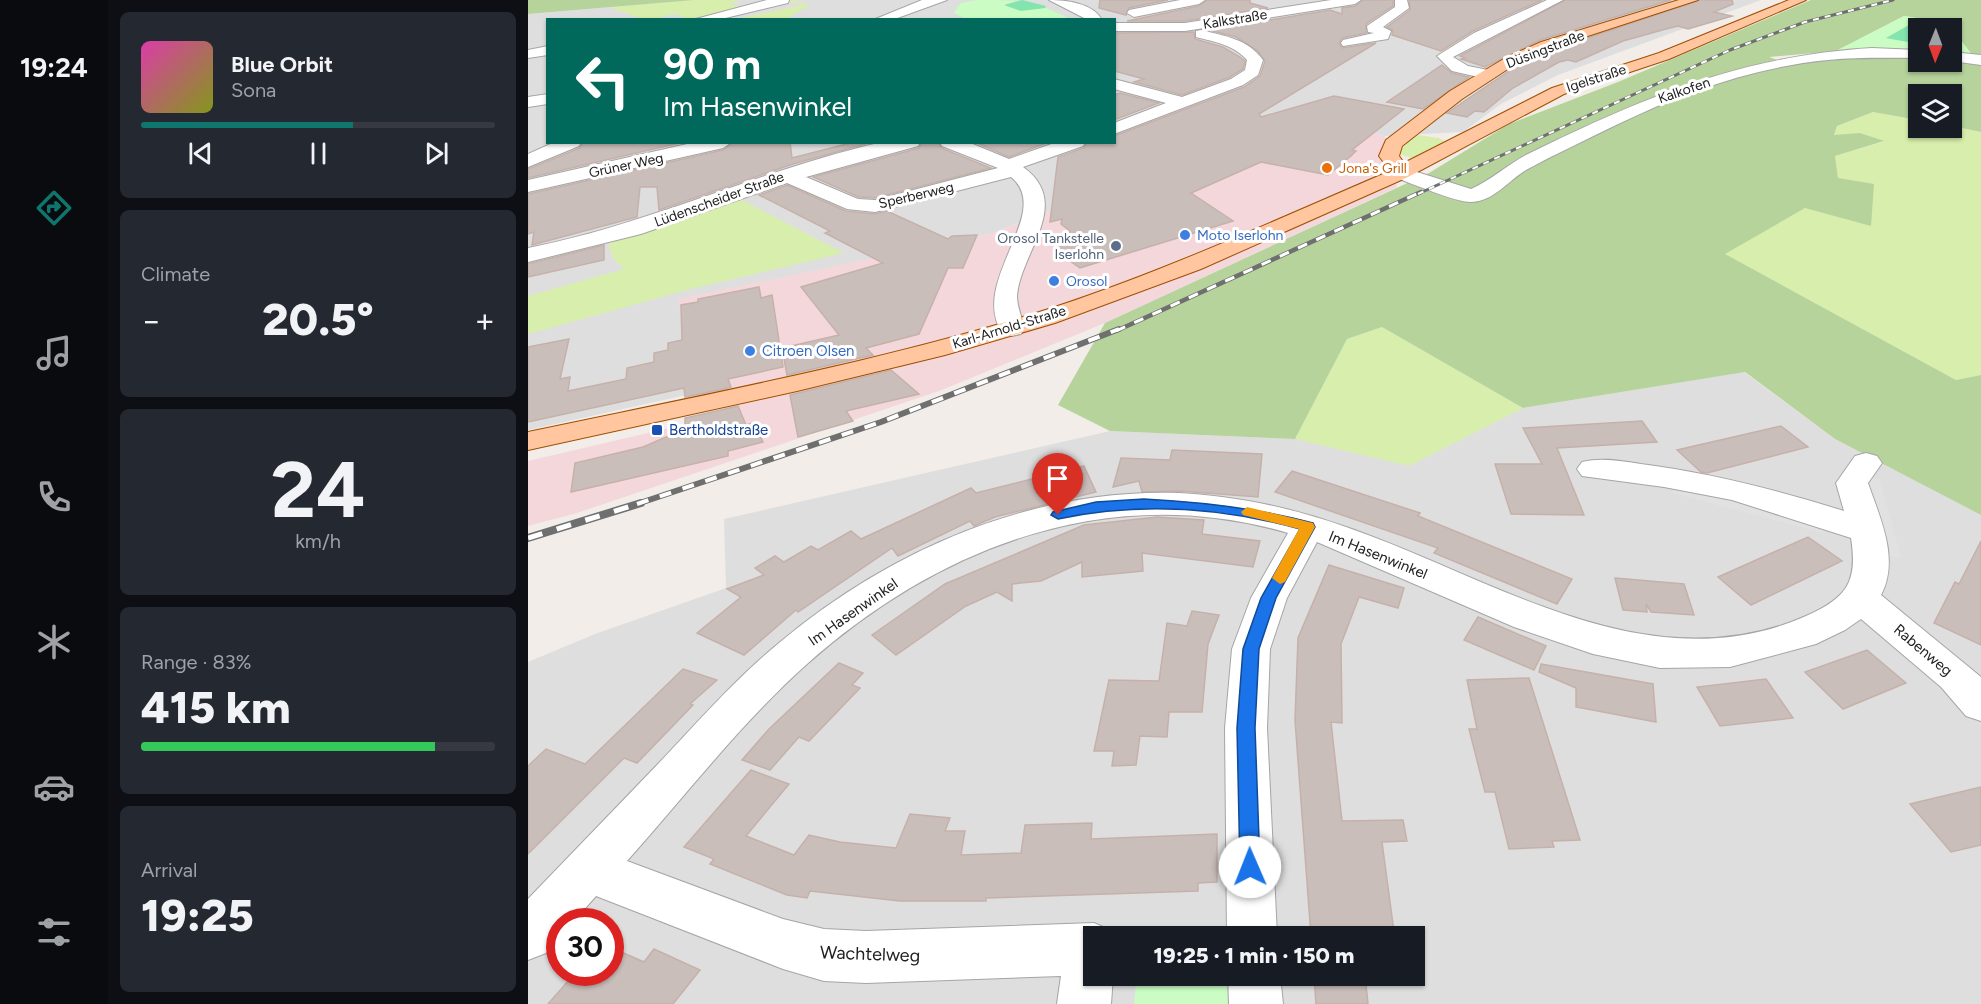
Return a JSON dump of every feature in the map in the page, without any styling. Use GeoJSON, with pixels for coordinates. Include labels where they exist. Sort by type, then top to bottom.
{"type":"FeatureCollection","features":[{"type":"Feature","properties":{"kind":"main road","name":"Düsingstraße"},"geometry":{"type":"LineString","coordinates":[[1395,165],[1393,144],[1487,74],[1512,60],[1546,45],[1692,0]]}},
{"type":"Feature","properties":{"kind":"main road","name":"Igelstraße"},"geometry":{"type":"LineString","coordinates":[[1395,165],[1465,141],[1525,106],[1558,91],[1664,56],[1800,0]]}},
{"type":"Feature","properties":{"kind":"main road"},"geometry":{"type":"LineString","coordinates":[[1413,128],[1465,141]]}},
{"type":"Feature","properties":{"kind":"main road","name":"Karl-Arnold-Straße"},"geometry":{"type":"LineString","coordinates":[[528,441],[797,383],[1012,328],[1193,264],[1395,165]]}},
{"type":"Feature","properties":{"kind":"street"},"geometry":{"type":"LineString","coordinates":[[706,18],[783,0]]}},
{"type":"Feature","properties":{"kind":"street"},"geometry":{"type":"LineString","coordinates":[[884,18],[917,5],[941,0]]}},
{"type":"Feature","properties":{"kind":"street"},"geometry":{"type":"LineString","coordinates":[[1055,0],[1092,14],[1094,18]]}},
{"type":"Feature","properties":{"kind":"street"},"geometry":{"type":"LineString","coordinates":[[1116,18],[1199,0]]}},
{"type":"Feature","properties":{"kind":"street","name":"Kalkstraße"},"geometry":{"type":"LineString","coordinates":[[1116,27],[1155,29],[1202,25],[1355,0]]}},
{"type":"Feature","properties":{"kind":"street"},"geometry":{"type":"LineString","coordinates":[[1348,43],[1383,36],[1384,31],[1373,29],[1374,26],[1402,8],[1401,0]]}},
{"type":"Feature","properties":{"kind":"street"},"geometry":{"type":"LineString","coordinates":[[1487,74],[1455,67],[1445,56],[1479,36],[1557,0]]}},
{"type":"Feature","properties":{"kind":"street"},"geometry":{"type":"LineString","coordinates":[[1116,128],[1237,82],[1254,67],[1255,60],[1240,47],[1201,34]]}},
{"type":"Feature","properties":{"kind":"street"},"geometry":{"type":"LineString","coordinates":[[528,54],[546,50]]}},
{"type":"Feature","properties":{"kind":"street","name":"Kalkofen"},"geometry":{"type":"LineString","coordinates":[[1395,165],[1471,196],[1481,194],[1512,170],[1602,125],[1689,86],[1817,56],[1872,52],[1908,54]]}},
{"type":"Feature","properties":{"kind":"street"},"geometry":{"type":"LineString","coordinates":[[1962,58],[1981,60]]}},
{"type":"Feature","properties":{"kind":"street"},"geometry":{"type":"LineString","coordinates":[[1116,85],[1184,103]]}},
{"type":"Feature","properties":{"kind":"street"},"geometry":{"type":"LineString","coordinates":[[1123,105],[1153,95]]}},
{"type":"Feature","properties":{"kind":"street"},"geometry":{"type":"LineString","coordinates":[[528,102],[546,99]]}},
{"type":"Feature","properties":{"kind":"street"},"geometry":{"type":"LineString","coordinates":[[528,161],[567,144]]}},
{"type":"Feature","properties":{"kind":"street","name":"Grüner Weg"},"geometry":{"type":"LineString","coordinates":[[528,186],[714,144]]}},
{"type":"Feature","properties":{"kind":"street","name":"Lüdenscheider Straße"},"geometry":{"type":"LineString","coordinates":[[528,255],[581,244],[648,225],[786,175],[901,144]]}},
{"type":"Feature","properties":{"kind":"street"},"geometry":{"type":"LineString","coordinates":[[955,144],[1009,161],[1025,178],[1035,197],[1029,228],[1005,294],[1012,328]]}},
{"type":"Feature","properties":{"kind":"street","name":"Sperberweg"},"geometry":{"type":"LineString","coordinates":[[786,175],[854,205],[875,206],[1009,161],[1069,144]]}},
{"type":"Feature","properties":{"kind":"street"},"geometry":{"type":"LineString","coordinates":[[1862,599],[1871,582],[1873,562],[1852,483],[1866,463]]}},
{"type":"Feature","properties":{"kind":"street"},"geometry":{"type":"LineString","coordinates":[[1593,469],[1644,473],[1731,488],[1783,501],[1866,531]]}},
{"type":"Feature","properties":{"kind":"street","name":"Im Hasenwinkel"},"geometry":{"type":"LineString","coordinates":[[528,935],[766,677],[877,591],[980,538],[1039,519],[1084,509],[1144,503],[1221,508],[1266,515],[1369,549],[1537,622],[1613,645],[1658,651],[1717,653],[1776,644],[1817,628],[1841,615],[1862,599]]}},
{"type":"Feature","properties":{"kind":"street"},"geometry":{"type":"LineString","coordinates":[[1252,926],[1246,728],[1251,649],[1269,598],[1308,527]]}},
{"type":"Feature","properties":{"kind":"street","name":"Rabenweg"},"geometry":{"type":"LineString","coordinates":[[1862,599],[1947,669],[1981,704]]}},
{"type":"Feature","properties":{"kind":"street","name":"Wachtelweg"},"geometry":{"type":"LineString","coordinates":[[589,870],[783,944],[824,955],[866,957],[1083,950]]}},
{"type":"Feature","properties":{"kind":"street"},"geometry":{"type":"LineString","coordinates":[[1084,1004],[1086,986]]}},
{"type":"Feature","properties":{"kind":"street"},"geometry":{"type":"LineString","coordinates":[[1255,986],[1256,1004]]}},
{"type":"Feature","properties":{"kind":"shaded area"},"geometry":{"type":"Polygon","coordinates":[[[694,0],[1761,0],[1558,75],[1501,104],[1463,132],[1385,136],[1297,113],[993,233],[771,280],[718,388],[528,430],[528,14],[694,0]]]}},
{"type":"Feature","properties":{"kind":"shaded area"},"geometry":{"type":"Polygon","coordinates":[[[1297,113],[1385,136],[1397,187],[1105,323],[939,391],[577,513],[528,526],[528,461],[725,415],[717,353],[688,358],[678,299],[993,233],[1297,113]]]}},
{"type":"Feature","properties":{"kind":"shaded area"},"geometry":{"type":"Polygon","coordinates":[[[1744,372],[1835,439],[1981,515],[1981,1004],[528,1004],[528,662],[595,634],[726,588],[724,519],[1110,431],[1295,439],[1315,418],[1523,408],[1744,372]]]}},
{"type":"Feature","properties":{"kind":"shaded area"},"geometry":{"type":"Polygon","coordinates":[[[1864,477],[1880,479],[1901,558],[1883,555],[1864,477]]]}},
{"type":"Feature","properties":{"kind":"shaded area"},"geometry":{"type":"Polygon","coordinates":[[[1675,481],[1823,520],[1823,533],[1673,493],[1675,481]]]}},
{"type":"Feature","properties":{"kind":"green space"},"geometry":{"type":"Polygon","coordinates":[[[528,0],[694,0],[528,14],[528,0]]]}},
{"type":"Feature","properties":{"kind":"green space"},"geometry":{"type":"Polygon","coordinates":[[[694,0],[740,0],[730,4],[737,6],[733,10],[694,18],[675,14],[660,17],[662,18],[639,18],[609,7],[694,0]]]}},
{"type":"Feature","properties":{"kind":"green space"},"geometry":{"type":"Polygon","coordinates":[[[794,0],[809,5],[788,18],[740,18],[802,5],[796,2],[770,6],[794,0]]]}},
{"type":"Feature","properties":{"kind":"green space"},"geometry":{"type":"Polygon","coordinates":[[[978,0],[1026,2],[1068,18],[964,18],[954,13],[961,3],[978,0]]]}},
{"type":"Feature","properties":{"kind":"green space"},"geometry":{"type":"Polygon","coordinates":[[[1022,0],[1046,6],[1021,11],[1004,5],[1022,0]]]}},
{"type":"Feature","properties":{"kind":"green space"},"geometry":{"type":"Polygon","coordinates":[[[1811,0],[1981,0],[1981,56],[1972,55],[1962,42],[1962,18],[1904,16],[1836,51],[1769,57],[1786,63],[1842,56],[1908,58],[1908,72],[1962,72],[1962,62],[1981,65],[1981,132],[1962,128],[1962,84],[1908,84],[1908,118],[1873,112],[1837,126],[1834,135],[1860,133],[1884,141],[1835,156],[1838,178],[1874,184],[1871,226],[1805,208],[1725,254],[1956,380],[1981,375],[1981,515],[1835,439],[1745,372],[1523,408],[1382,327],[1347,339],[1295,439],[1110,431],[1058,405],[1105,323],[1429,173],[1509,124],[1618,82],[1811,0]]]}},
{"type":"Feature","properties":{"kind":"green space"},"geometry":{"type":"Polygon","coordinates":[[[1904,16],[1917,18],[1908,18],[1908,51],[1836,51],[1904,16]]]}},
{"type":"Feature","properties":{"kind":"green space"},"geometry":{"type":"Polygon","coordinates":[[[1908,26],[1908,42],[1886,38],[1908,26]]]}},
{"type":"Feature","properties":{"kind":"green space"},"geometry":{"type":"Polygon","coordinates":[[[1962,42],[1972,55],[1981,57],[1962,54],[1962,42]]]}},
{"type":"Feature","properties":{"kind":"green space"},"geometry":{"type":"Polygon","coordinates":[[[1873,112],[1908,118],[1908,138],[1962,138],[1962,128],[1981,132],[1981,375],[1956,380],[1724,254],[1805,208],[1838,178],[1835,156],[1883,142],[1860,133],[1834,136],[1837,126],[1873,112]]]}},
{"type":"Feature","properties":{"kind":"green space"},"geometry":{"type":"Polygon","coordinates":[[[1418,135],[1439,138],[1446,142],[1412,158],[1402,155],[1400,151],[1404,145],[1418,135]]]}},
{"type":"Feature","properties":{"kind":"green space"},"geometry":{"type":"Polygon","coordinates":[[[740,199],[844,253],[687,290],[528,334],[528,296],[624,269],[612,257],[608,241],[676,222],[740,199]]]}},
{"type":"Feature","properties":{"kind":"green space"},"geometry":{"type":"Polygon","coordinates":[[[1382,327],[1523,408],[1409,466],[1295,439],[1347,339],[1382,327]]]}},
{"type":"Feature","properties":{"kind":"green space"},"geometry":{"type":"Polygon","coordinates":[[[1136,986],[1232,986],[1232,1004],[1134,1004],[1136,986]]]}},
{"type":"Feature","properties":{"kind":"building"},"geometry":{"type":"Polygon","coordinates":[[[1100,0],[1168,0],[1129,8],[1126,15],[1099,8],[1100,0]]]}},
{"type":"Feature","properties":{"kind":"building"},"geometry":{"type":"Polygon","coordinates":[[[1207,0],[1250,0],[1250,3],[1268,8],[1185,21],[1127,21],[1199,6],[1207,0]]]}},
{"type":"Feature","properties":{"kind":"building"},"geometry":{"type":"Polygon","coordinates":[[[1363,0],[1393,0],[1393,6],[1366,24],[1366,33],[1342,38],[1339,44],[1343,48],[1376,43],[1259,114],[1261,117],[1334,96],[1404,109],[1352,150],[1356,151],[1328,175],[1261,162],[1191,193],[1233,221],[1080,268],[1056,251],[1059,235],[1070,231],[1061,224],[1062,219],[1050,222],[1058,157],[1084,148],[1086,144],[1116,144],[1116,135],[1244,87],[1260,76],[1265,61],[1258,51],[1236,37],[1209,30],[1330,10],[1342,14],[1342,8],[1355,6],[1363,0]]]}},
{"type":"Feature","properties":{"kind":"building"},"geometry":{"type":"Polygon","coordinates":[[[1409,0],[1542,0],[1473,31],[1441,51],[1392,35],[1393,30],[1387,27],[1410,10],[1409,0]]]}},
{"type":"Feature","properties":{"kind":"building"},"geometry":{"type":"Polygon","coordinates":[[[1565,0],[1671,0],[1540,40],[1485,67],[1461,59],[1465,58],[1460,56],[1565,0]]]}},
{"type":"Feature","properties":{"kind":"building"},"geometry":{"type":"Polygon","coordinates":[[[1700,0],[1732,0],[1733,4],[1714,12],[1732,16],[1688,29],[1678,26],[1666,29],[1623,41],[1576,62],[1568,60],[1559,62],[1513,88],[1484,112],[1475,111],[1467,117],[1447,113],[1518,65],[1552,50],[1700,0]]]}},
{"type":"Feature","properties":{"kind":"building"},"geometry":{"type":"Polygon","coordinates":[[[1194,32],[1195,39],[1223,47],[1240,57],[1245,61],[1243,69],[1230,77],[1182,95],[1134,82],[1144,79],[1116,72],[1116,33],[1194,32]]]}},
{"type":"Feature","properties":{"kind":"building"},"geometry":{"type":"Polygon","coordinates":[[[1442,65],[1452,73],[1469,77],[1423,109],[1387,102],[1442,65]]]}},
{"type":"Feature","properties":{"kind":"building"},"geometry":{"type":"Polygon","coordinates":[[[1120,93],[1159,103],[1116,119],[1116,94],[1120,93]]]}},
{"type":"Feature","properties":{"kind":"building"},"geometry":{"type":"Polygon","coordinates":[[[582,144],[675,144],[528,178],[528,169],[580,148],[582,144]]]}},
{"type":"Feature","properties":{"kind":"building"},"geometry":{"type":"Polygon","coordinates":[[[731,144],[790,144],[792,158],[846,144],[865,144],[793,164],[659,210],[657,187],[640,187],[637,217],[532,245],[534,232],[528,234],[528,194],[723,150],[731,144]]]}},
{"type":"Feature","properties":{"kind":"building"},"geometry":{"type":"Polygon","coordinates":[[[921,144],[939,144],[941,148],[991,168],[875,198],[859,197],[813,177],[919,148],[921,144]]]}},
{"type":"Feature","properties":{"kind":"building"},"geometry":{"type":"Polygon","coordinates":[[[980,144],[1044,144],[1009,157],[980,144]]]}},
{"type":"Feature","properties":{"kind":"building"},"geometry":{"type":"Polygon","coordinates":[[[787,185],[846,211],[875,214],[887,211],[948,239],[952,236],[977,235],[963,268],[948,268],[919,334],[866,348],[873,355],[787,375],[782,348],[839,335],[801,287],[883,263],[825,233],[830,231],[759,195],[787,185]]]}},
{"type":"Feature","properties":{"kind":"building"},"geometry":{"type":"Polygon","coordinates":[[[604,245],[604,260],[528,277],[528,264],[604,245]]]}},
{"type":"Feature","properties":{"kind":"building"},"geometry":{"type":"Polygon","coordinates":[[[759,287],[761,298],[772,295],[783,367],[728,379],[731,387],[719,390],[685,397],[684,388],[528,422],[528,347],[569,339],[560,379],[570,377],[568,391],[626,379],[627,368],[654,362],[654,353],[668,350],[668,343],[682,340],[681,305],[698,302],[698,299],[759,287]]]}},
{"type":"Feature","properties":{"kind":"building"},"geometry":{"type":"Polygon","coordinates":[[[891,370],[919,394],[846,411],[853,421],[798,437],[790,395],[891,370]]]}},
{"type":"Feature","properties":{"kind":"building"},"geometry":{"type":"Polygon","coordinates":[[[738,406],[746,425],[754,423],[763,442],[728,451],[728,456],[571,492],[575,463],[643,447],[685,429],[685,418],[738,406]]]}},
{"type":"Feature","properties":{"kind":"building"},"geometry":{"type":"Polygon","coordinates":[[[1642,421],[1657,442],[1557,448],[1584,515],[1511,514],[1495,464],[1542,464],[1523,428],[1642,421]]]}},
{"type":"Feature","properties":{"kind":"building"},"geometry":{"type":"Polygon","coordinates":[[[1781,426],[1808,447],[1707,473],[1701,472],[1677,450],[1781,426]]]}},
{"type":"Feature","properties":{"kind":"building"},"geometry":{"type":"Polygon","coordinates":[[[1172,450],[1262,454],[1258,497],[1179,491],[1142,492],[1139,481],[1113,487],[1121,458],[1170,460],[1172,450]]]}},
{"type":"Feature","properties":{"kind":"building"},"geometry":{"type":"Polygon","coordinates":[[[1084,466],[1096,492],[995,517],[974,526],[970,521],[898,556],[892,548],[798,612],[796,610],[744,655],[697,633],[741,597],[727,589],[764,575],[755,568],[775,556],[784,562],[811,546],[818,550],[851,531],[861,539],[971,488],[976,493],[1084,466]]]}},
{"type":"Feature","properties":{"kind":"building"},"geometry":{"type":"Polygon","coordinates":[[[1292,471],[1420,513],[1418,516],[1572,579],[1557,604],[1434,553],[1438,548],[1275,492],[1292,471]]]}},
{"type":"Feature","properties":{"kind":"building"},"geometry":{"type":"Polygon","coordinates":[[[1157,517],[1204,520],[1202,534],[1260,541],[1253,567],[1142,553],[1143,571],[1082,577],[1082,562],[1041,581],[1012,584],[1012,601],[997,592],[966,606],[896,655],[872,635],[945,584],[1084,525],[1157,517]]]}},
{"type":"Feature","properties":{"kind":"building"},"geometry":{"type":"Polygon","coordinates":[[[1808,537],[1842,561],[1751,605],[1718,577],[1808,537]]]}},
{"type":"Feature","properties":{"kind":"building"},"geometry":{"type":"Polygon","coordinates":[[[1981,541],[1981,645],[1934,623],[1955,582],[1959,584],[1981,541]]]}},
{"type":"Feature","properties":{"kind":"building"},"geometry":{"type":"Polygon","coordinates":[[[1329,565],[1404,588],[1398,608],[1359,597],[1341,644],[1342,723],[1331,722],[1342,821],[1403,820],[1407,841],[1382,842],[1393,926],[1310,926],[1295,720],[1298,638],[1329,565]]]}},
{"type":"Feature","properties":{"kind":"building"},"geometry":{"type":"Polygon","coordinates":[[[1615,578],[1684,584],[1694,615],[1651,612],[1646,604],[1647,612],[1623,610],[1615,578]]]}},
{"type":"Feature","properties":{"kind":"building"},"geometry":{"type":"Polygon","coordinates":[[[1192,611],[1219,615],[1208,644],[1202,712],[1169,712],[1167,737],[1140,736],[1136,765],[1112,766],[1114,751],[1094,751],[1109,680],[1159,681],[1167,623],[1187,626],[1192,611]]]}},
{"type":"Feature","properties":{"kind":"building"},"geometry":{"type":"Polygon","coordinates":[[[1478,617],[1546,646],[1534,670],[1464,640],[1478,617]]]}},
{"type":"Feature","properties":{"kind":"building"},"geometry":{"type":"Polygon","coordinates":[[[1867,650],[1906,683],[1843,709],[1805,672],[1867,650]]]}},
{"type":"Feature","properties":{"kind":"building"},"geometry":{"type":"Polygon","coordinates":[[[839,663],[863,673],[852,685],[860,688],[809,741],[799,737],[770,770],[742,760],[769,729],[839,663]]]}},
{"type":"Feature","properties":{"kind":"building"},"geometry":{"type":"Polygon","coordinates":[[[1541,664],[1653,684],[1656,722],[1576,707],[1576,688],[1539,672],[1541,664]]]}},
{"type":"Feature","properties":{"kind":"building"},"geometry":{"type":"Polygon","coordinates":[[[683,669],[717,680],[690,704],[693,705],[637,763],[624,758],[528,854],[528,766],[546,749],[585,764],[683,669]]]}},
{"type":"Feature","properties":{"kind":"building"},"geometry":{"type":"Polygon","coordinates":[[[1529,678],[1580,840],[1552,841],[1554,847],[1509,849],[1495,792],[1485,792],[1469,729],[1477,729],[1467,680],[1529,678]]]}},
{"type":"Feature","properties":{"kind":"building"},"geometry":{"type":"Polygon","coordinates":[[[1766,679],[1793,718],[1720,726],[1697,687],[1766,679]]]}},
{"type":"Feature","properties":{"kind":"building"},"geometry":{"type":"Polygon","coordinates":[[[751,770],[789,784],[746,836],[794,855],[809,835],[840,842],[896,848],[910,814],[950,818],[945,831],[965,831],[961,855],[1021,853],[1025,825],[1092,823],[1091,839],[1217,834],[1217,882],[1198,883],[1198,891],[986,898],[986,901],[900,901],[810,891],[807,898],[787,895],[710,864],[714,859],[684,847],[751,770]]]}},
{"type":"Feature","properties":{"kind":"building"},"geometry":{"type":"Polygon","coordinates":[[[1981,787],[1981,845],[1951,852],[1910,804],[1981,787]]]}},
{"type":"Feature","properties":{"kind":"building"},"geometry":{"type":"Polygon","coordinates":[[[654,949],[700,970],[673,1004],[548,1004],[564,986],[624,986],[624,953],[644,962],[654,949]]]}},
{"type":"Feature","properties":{"kind":"building"},"geometry":{"type":"Polygon","coordinates":[[[1315,986],[1366,986],[1368,1004],[1316,1004],[1315,986]]]}},
{"type":"Feature","properties":{"kind":"railway"},"geometry":{"type":"LineString","coordinates":[[1418,194],[1730,50],[1805,22],[1893,0]]}},
{"type":"Feature","properties":{"kind":"railway"},"geometry":{"type":"LineString","coordinates":[[1116,331],[1421,192]]}},
{"type":"Feature","properties":{"kind":"railway"},"geometry":{"type":"LineString","coordinates":[[637,504],[881,422],[1119,329]]}},
{"type":"Feature","properties":{"kind":"railway"},"geometry":{"type":"LineString","coordinates":[[528,538],[641,503]]}},
{"type":"Feature","properties":{"kind":"slow traffic"},"geometry":{"type":"LineString","coordinates":[[1247,512],[1308,527],[1280,578]]}},
{"type":"Feature","properties":{"kind":"place","name":"Jona's Grill"},"geometry":{"type":"Point","coordinates":[1327,168]}},
{"type":"Feature","properties":{"kind":"place","name":"Moto Iserlohn"},"geometry":{"type":"Point","coordinates":[1185,235]}},
{"type":"Feature","properties":{"kind":"place","name":"Orosol Tankstelle Iserlohn"},"geometry":{"type":"Point","coordinates":[1116,246]}},
{"type":"Feature","properties":{"kind":"place","name":"Orosol"},"geometry":{"type":"Point","coordinates":[1054,281]}},
{"type":"Feature","properties":{"kind":"place","name":"Citroen Olsen"},"geometry":{"type":"Point","coordinates":[750,351]}},
{"type":"Feature","properties":{"kind":"place","name":"Bertholdstraße"},"geometry":{"type":"Point","coordinates":[657,430]}},
{"type":"Feature","properties":{"kind":"route"},"geometry":{"type":"LineString","coordinates":[[1058,515],[1096,507],[1144,503],[1221,508],[1266,515],[1308,527],[1269,598],[1251,649],[1246,728],[1250,867]]}}]}
